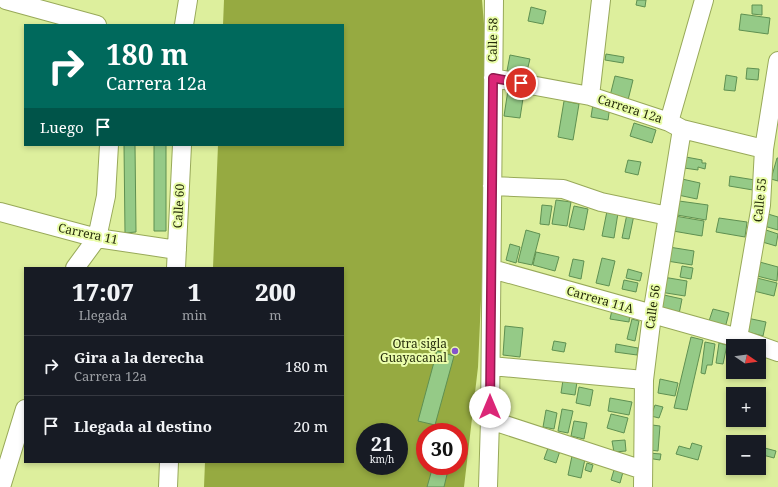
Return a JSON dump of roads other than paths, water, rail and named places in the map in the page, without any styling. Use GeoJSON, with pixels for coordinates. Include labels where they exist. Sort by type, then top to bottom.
{"type":"FeatureCollection","features":[{"type":"Feature","properties":{"kind":"street"},"geometry":{"type":"LineString","coordinates":[[6,0],[94,24]]}},
{"type":"Feature","properties":{"kind":"street"},"geometry":{"type":"LineString","coordinates":[[184,24],[188,0]]}},
{"type":"Feature","properties":{"kind":"street","name":"Calle 58"},"geometry":{"type":"LineString","coordinates":[[488,487],[491,366],[494,0]]}},
{"type":"Feature","properties":{"kind":"street"},"geometry":{"type":"LineString","coordinates":[[590,96],[601,0]]}},
{"type":"Feature","properties":{"kind":"street","name":"Calle 56"},"geometry":{"type":"LineString","coordinates":[[643,478],[644,380],[652,315],[668,216],[675,126],[704,0]]}},
{"type":"Feature","properties":{"kind":"street","name":"Calle 55"},"geometry":{"type":"LineString","coordinates":[[738,338],[761,205],[764,149],[778,61]]}},
{"type":"Feature","properties":{"kind":"street","name":"Carrera 12a"},"geometry":{"type":"LineString","coordinates":[[493,78],[590,96],[675,126],[764,149]]}},
{"type":"Feature","properties":{"kind":"street"},"geometry":{"type":"LineString","coordinates":[[76,267],[97,238],[106,196],[109,146]]}},
{"type":"Feature","properties":{"kind":"street","name":"Calle 60"},"geometry":{"type":"LineString","coordinates":[[176,267],[182,146]]}},
{"type":"Feature","properties":{"kind":"street"},"geometry":{"type":"LineString","coordinates":[[492,186],[563,189],[601,202],[668,216]]}},
{"type":"Feature","properties":{"kind":"street","name":"Carrera 11"},"geometry":{"type":"LineString","coordinates":[[0,212],[97,238],[177,250]]}},
{"type":"Feature","properties":{"kind":"street","name":"Carrera 11A"},"geometry":{"type":"LineString","coordinates":[[492,269],[738,338],[778,352]]}},
{"type":"Feature","properties":{"kind":"street"},"geometry":{"type":"LineString","coordinates":[[491,366],[644,380]]}},
{"type":"Feature","properties":{"kind":"street"},"geometry":{"type":"LineString","coordinates":[[1,487],[24,412]]}},
{"type":"Feature","properties":{"kind":"street"},"geometry":{"type":"LineString","coordinates":[[490,420],[643,478]]}},
{"type":"Feature","properties":{"kind":"street"},"geometry":{"type":"LineString","coordinates":[[168,463],[168,487]]}},
{"type":"Feature","properties":{"kind":"place","name":"Otra sigla Guayacanal"},"geometry":{"type":"Point","coordinates":[455,351]}}]}
